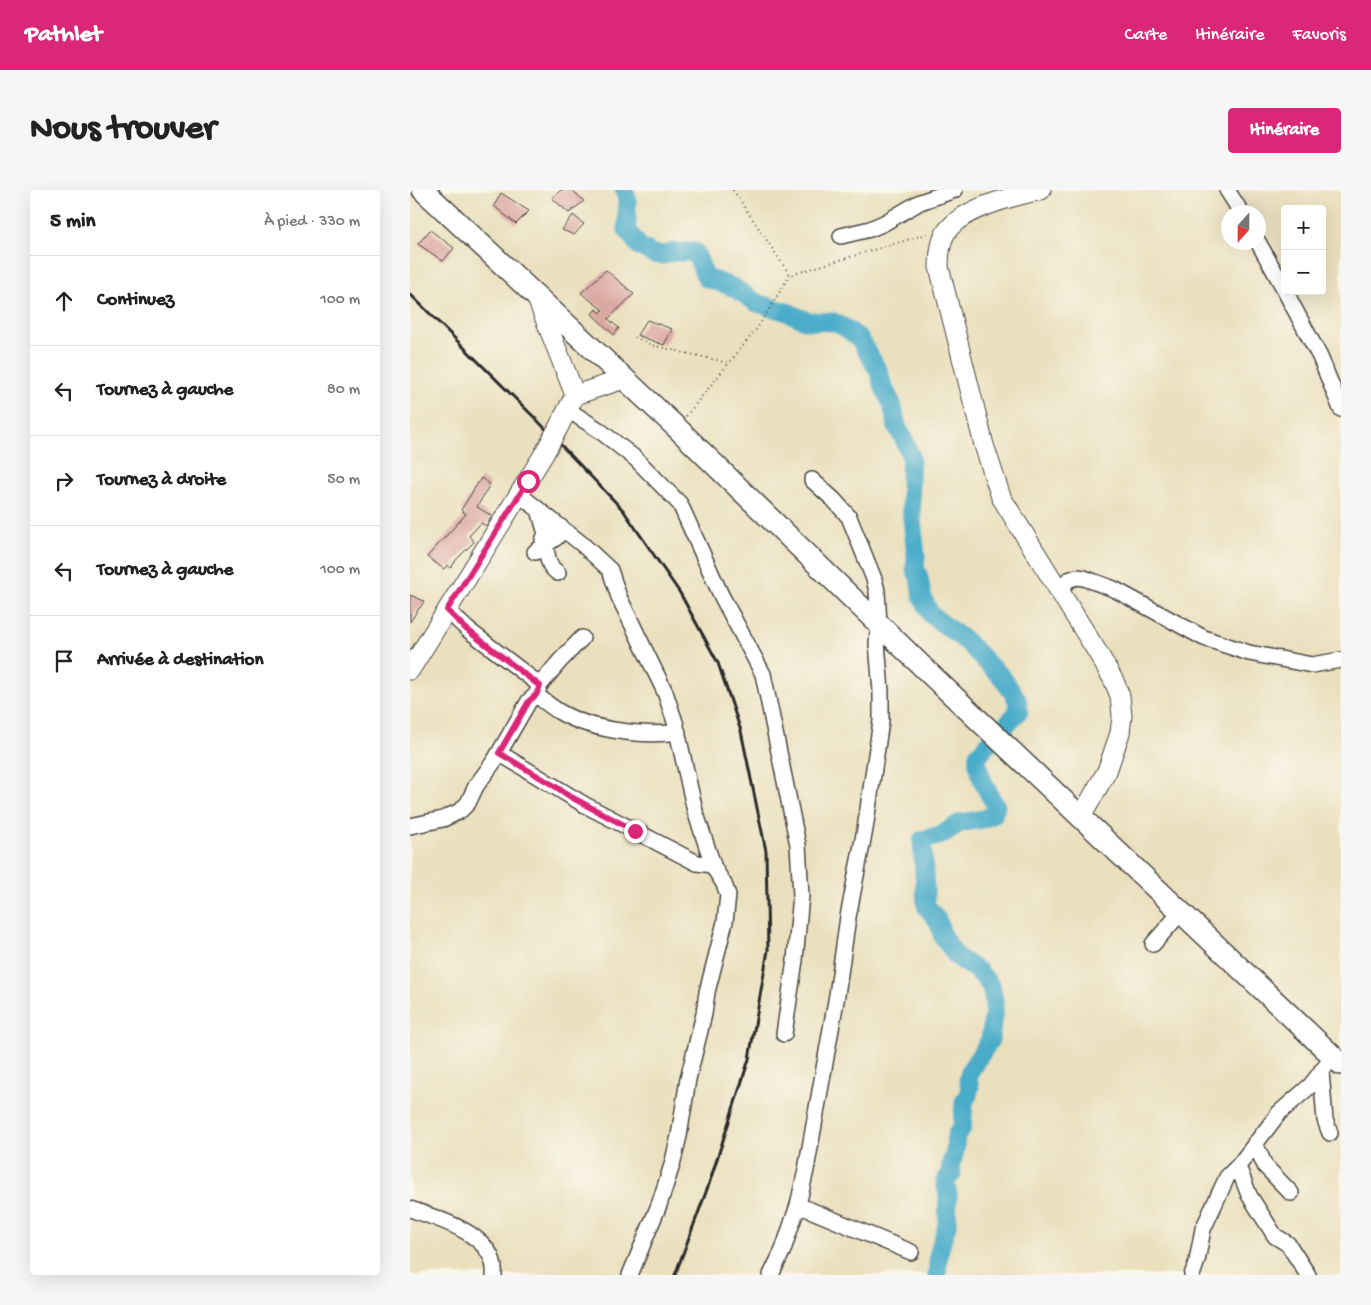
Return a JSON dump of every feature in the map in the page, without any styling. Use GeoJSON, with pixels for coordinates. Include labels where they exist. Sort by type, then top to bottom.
{"type":"FeatureCollection","features":[{"type":"Feature","properties":{"kind":"highway"},"geometry":{"type":"LineString","coordinates":[[423,190],[624,378],[1181,912],[1332,1064]]}},
{"type":"Feature","properties":{"kind":"main road"},"geometry":{"type":"LineString","coordinates":[[1041,190],[989,205],[965,216],[952,226],[944,236],[940,251],[939,267],[991,471],[1001,497],[1114,681],[1120,696],[1122,716],[1120,733],[1107,771],[1081,818]]}},
{"type":"Feature","properties":{"kind":"main road"},"geometry":{"type":"LineString","coordinates":[[536,296],[571,403]]}},
{"type":"Feature","properties":{"kind":"main road"},"geometry":{"type":"LineString","coordinates":[[410,670],[520,494],[571,403],[624,378]]}},
{"type":"Feature","properties":{"kind":"street"},"geometry":{"type":"LineString","coordinates":[[841,236],[870,229],[920,202],[955,190]]}},
{"type":"Feature","properties":{"kind":"street"},"geometry":{"type":"LineString","coordinates":[[1227,190],[1236,205]]}},
{"type":"Feature","properties":{"kind":"street"},"geometry":{"type":"LineString","coordinates":[[1262,250],[1281,284]]}},
{"type":"Feature","properties":{"kind":"street"},"geometry":{"type":"LineString","coordinates":[[1287,295],[1320,357],[1341,409]]}},
{"type":"Feature","properties":{"kind":"street"},"geometry":{"type":"LineString","coordinates":[[571,403],[598,430],[629,454],[680,504],[717,586],[763,674],[798,845],[801,895],[799,925],[784,1034]]}},
{"type":"Feature","properties":{"kind":"street"},"geometry":{"type":"LineString","coordinates":[[771,1275],[798,1205],[816,1118],[848,917],[878,750],[881,721],[877,643],[879,624],[877,591],[874,579],[852,523],[845,511],[812,480]]}},
{"type":"Feature","properties":{"kind":"street"},"geometry":{"type":"LineString","coordinates":[[520,494],[606,564],[610,570],[617,591],[666,692],[678,732],[695,811],[713,866],[724,884],[728,895],[725,922],[688,1079],[679,1136],[672,1165],[660,1205],[630,1275]]}},
{"type":"Feature","properties":{"kind":"street"},"geometry":{"type":"LineString","coordinates":[[539,510],[546,534],[540,548]]}},
{"type":"Feature","properties":{"kind":"street"},"geometry":{"type":"LineString","coordinates":[[540,548],[557,537],[558,525]]}},
{"type":"Feature","properties":{"kind":"street"},"geometry":{"type":"LineString","coordinates":[[540,548],[547,552],[546,558],[552,570],[558,573]]}},
{"type":"Feature","properties":{"kind":"street"},"geometry":{"type":"LineString","coordinates":[[1059,592],[1068,580],[1077,577],[1084,578],[1114,588],[1204,638],[1250,653],[1312,665],[1341,660]]}},
{"type":"Feature","properties":{"kind":"street"},"geometry":{"type":"LineString","coordinates":[[447,610],[466,629],[538,690],[558,711],[571,718],[631,734],[657,735],[678,732]]}},
{"type":"Feature","properties":{"kind":"street"},"geometry":{"type":"LineString","coordinates":[[410,826],[443,819],[460,812],[468,803],[476,786],[499,753],[529,701],[582,638]]}},
{"type":"Feature","properties":{"kind":"street"},"geometry":{"type":"LineString","coordinates":[[499,753],[584,805],[697,863],[713,866]]}},
{"type":"Feature","properties":{"kind":"street"},"geometry":{"type":"LineString","coordinates":[[1153,944],[1181,912]]}},
{"type":"Feature","properties":{"kind":"street"},"geometry":{"type":"LineString","coordinates":[[1330,1133],[1324,1120],[1332,1064]]}},
{"type":"Feature","properties":{"kind":"street"},"geometry":{"type":"LineString","coordinates":[[1192,1275],[1197,1261],[1203,1229],[1227,1177],[1279,1113],[1332,1064]]}},
{"type":"Feature","properties":{"kind":"street"},"geometry":{"type":"LineString","coordinates":[[1255,1143],[1265,1166],[1291,1193]]}},
{"type":"Feature","properties":{"kind":"street"},"geometry":{"type":"LineString","coordinates":[[1239,1164],[1239,1169],[1249,1195],[1260,1213],[1275,1236],[1288,1244],[1308,1275]]}},
{"type":"Feature","properties":{"kind":"street"},"geometry":{"type":"LineString","coordinates":[[798,1205],[911,1252]]}},
{"type":"Feature","properties":{"kind":"street"},"geometry":{"type":"LineString","coordinates":[[410,1209],[455,1226],[476,1238],[492,1262],[494,1275]]}},
{"type":"Feature","properties":{"kind":"path"},"geometry":{"type":"LineString","coordinates":[[733,190],[790,275]]}},
{"type":"Feature","properties":{"kind":"path"},"geometry":{"type":"LineString","coordinates":[[676,428],[758,327],[790,275],[952,226]]}},
{"type":"Feature","properties":{"kind":"path"},"geometry":{"type":"LineString","coordinates":[[635,337],[651,345],[729,363]]}},
{"type":"Feature","properties":{"kind":"building"},"geometry":{"type":"Polygon","coordinates":[[[561,190],[572,190],[584,201],[569,213],[552,198],[561,190]]]}},
{"type":"Feature","properties":{"kind":"building"},"geometry":{"type":"Polygon","coordinates":[[[501,193],[529,211],[516,224],[494,206],[501,193]]]}},
{"type":"Feature","properties":{"kind":"building"},"geometry":{"type":"Polygon","coordinates":[[[573,215],[584,224],[574,235],[562,230],[573,215]]]}},
{"type":"Feature","properties":{"kind":"building"},"geometry":{"type":"Polygon","coordinates":[[[430,230],[454,248],[443,261],[418,244],[430,230]]]}},
{"type":"Feature","properties":{"kind":"building"},"geometry":{"type":"Polygon","coordinates":[[[606,270],[634,294],[608,319],[619,328],[614,335],[592,314],[596,309],[601,313],[603,310],[581,293],[606,270]]]}},
{"type":"Feature","properties":{"kind":"building"},"geometry":{"type":"Polygon","coordinates":[[[647,320],[672,329],[664,345],[637,335],[647,320]]]}},
{"type":"Feature","properties":{"kind":"building"},"geometry":{"type":"Polygon","coordinates":[[[481,478],[490,484],[477,507],[492,516],[486,526],[481,523],[469,536],[474,542],[456,560],[451,568],[447,565],[444,569],[427,557],[466,514],[461,510],[481,478]]]}},
{"type":"Feature","properties":{"kind":"building"},"geometry":{"type":"Polygon","coordinates":[[[410,595],[424,601],[410,622],[410,595]]]}},
{"type":"Feature","properties":{"kind":"waterway"},"geometry":{"type":"LineString","coordinates":[[624,190],[627,199],[627,230],[639,246],[653,254],[664,255],[673,252],[695,252],[706,278],[733,287],[757,303],[787,312],[807,321],[834,322],[859,338],[879,372],[883,386],[892,404],[897,427],[911,457],[910,481],[916,556],[915,569],[919,577],[922,596],[931,615],[967,642],[1002,677],[1017,699],[1019,711],[978,755],[980,774],[996,806],[993,815],[983,819],[960,823],[941,835],[922,840],[926,906],[938,921],[943,937],[956,956],[979,972],[986,980],[991,987],[994,1000],[990,1040],[970,1071],[968,1079],[970,1087],[964,1102],[962,1128],[955,1141],[955,1151],[951,1164],[952,1174],[947,1178],[945,1184],[948,1194],[947,1225],[939,1252],[937,1275]]}},
{"type":"Feature","properties":{"kind":"railway"},"geometry":{"type":"LineString","coordinates":[[410,294],[537,420],[623,510],[680,593],[718,663],[741,731],[766,851],[768,950],[749,1059],[709,1184],[675,1275]]}},
{"type":"Feature","properties":{"kind":"route"},"geometry":{"type":"LineString","coordinates":[[528,481],[447,610],[466,629],[540,686],[536,695],[529,701],[499,753],[584,805],[635,831]]}}]}
